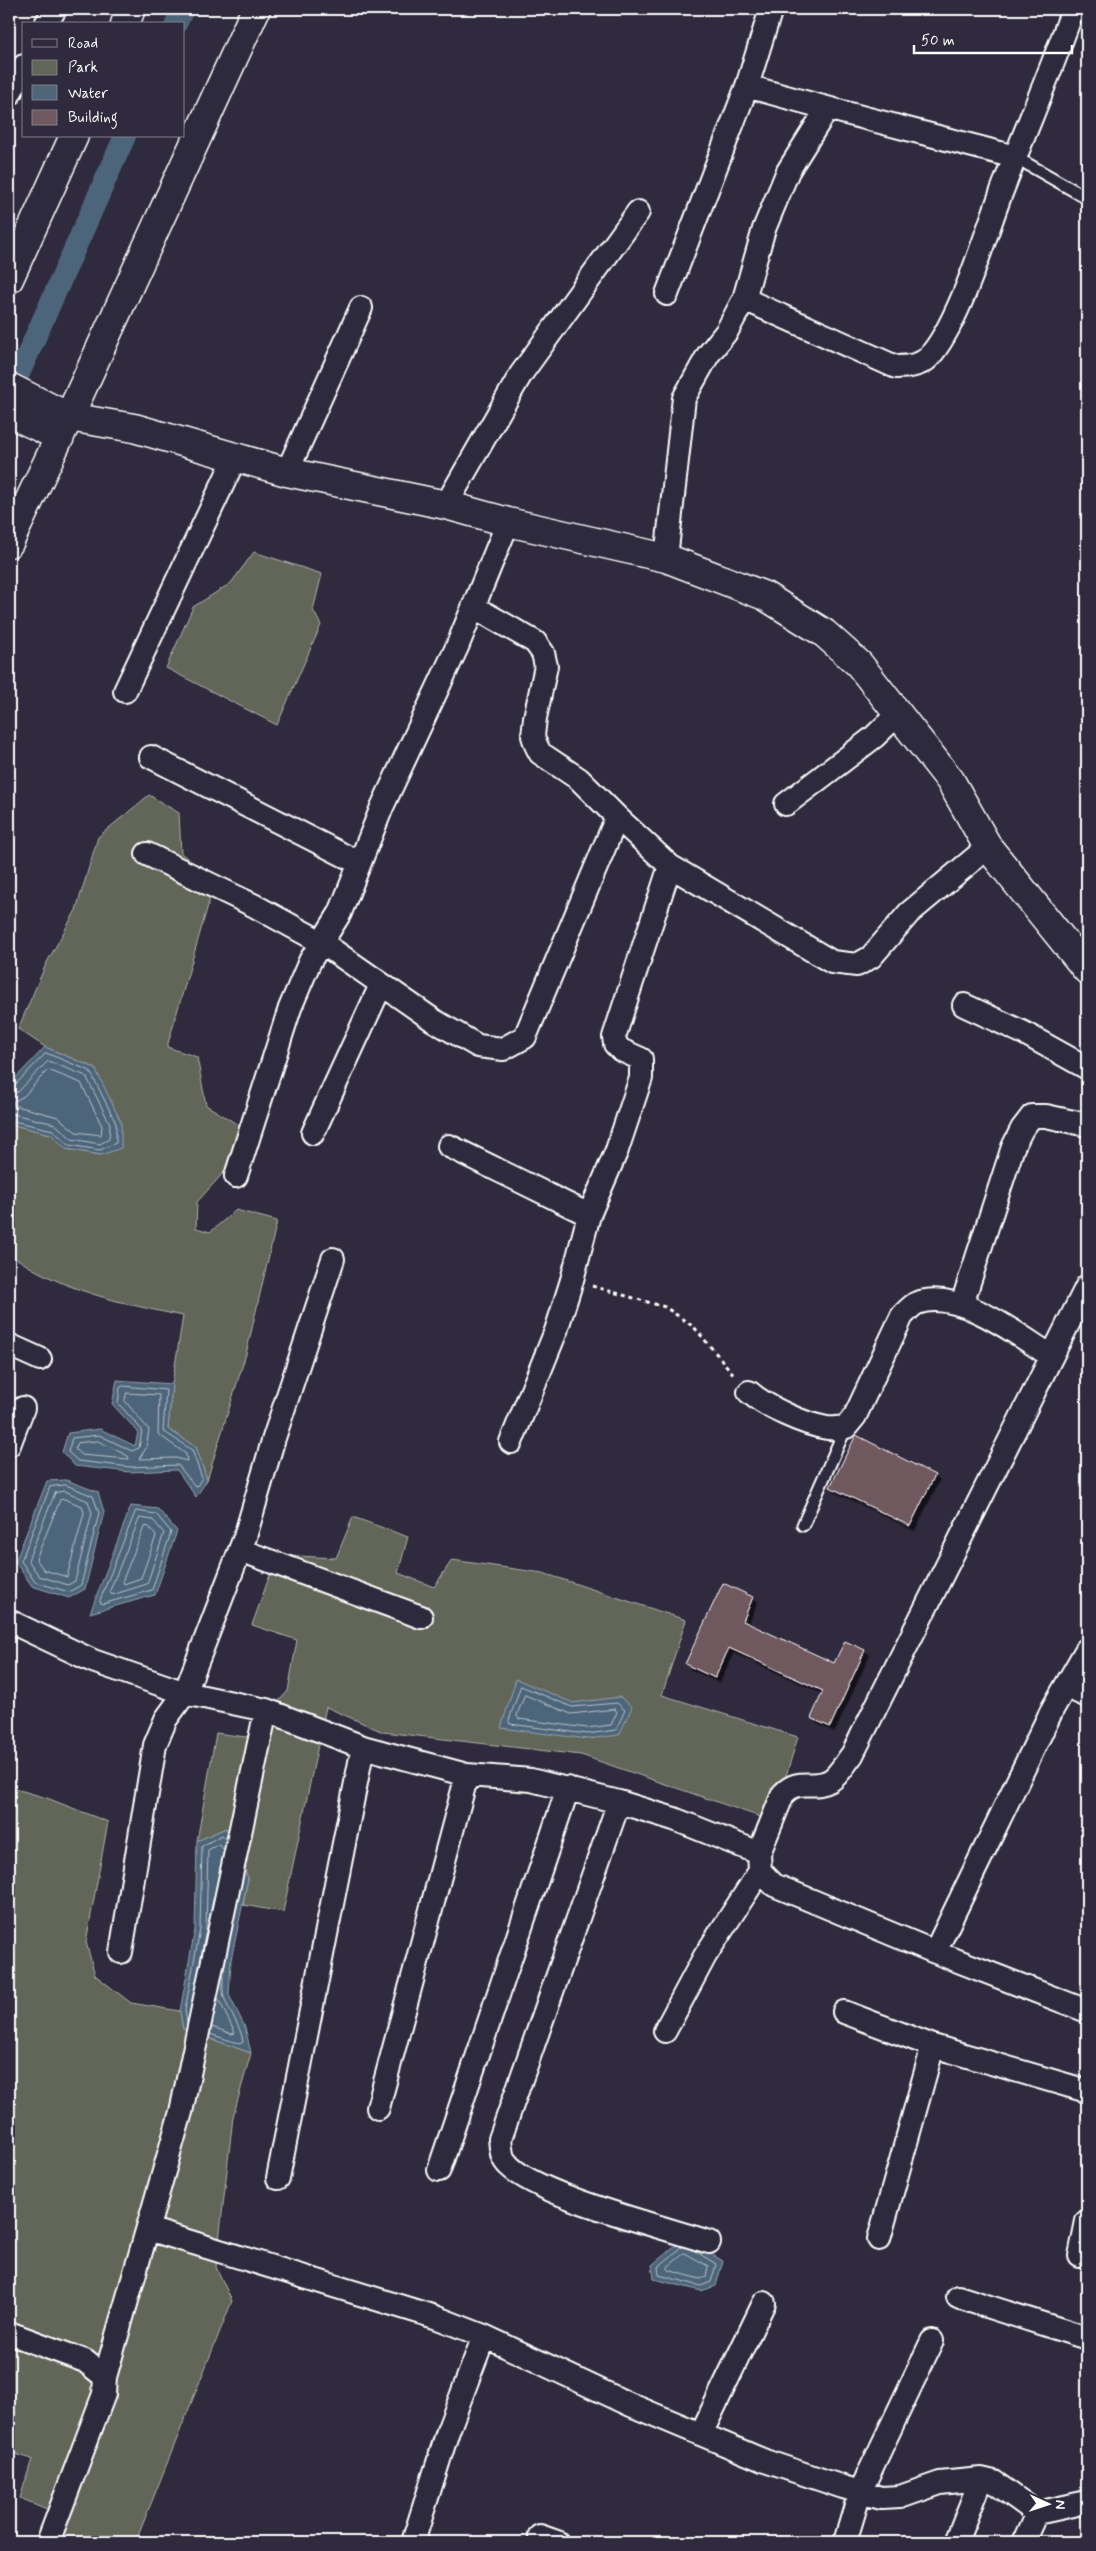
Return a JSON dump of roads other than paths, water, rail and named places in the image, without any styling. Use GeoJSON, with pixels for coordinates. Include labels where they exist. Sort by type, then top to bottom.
{"type":"FeatureCollection","features":[{"type":"Feature","properties":{"kind":"street"},"geometry":{"type":"LineString","coordinates":[[47,22],[55,9]]}},
{"type":"Feature","properties":{"kind":"street"},"geometry":{"type":"LineString","coordinates":[[126,22],[132,9]]}},
{"type":"Feature","properties":{"kind":"street"},"geometry":{"type":"LineString","coordinates":[[9,543],[53,421],[256,9]]}},
{"type":"Feature","properties":{"kind":"street"},"geometry":{"type":"LineString","coordinates":[[667,294],[748,86],[771,9]]}},
{"type":"Feature","properties":{"kind":"street"},"geometry":{"type":"LineString","coordinates":[[744,299],[896,367],[911,367],[927,359],[948,328],[969,278],[1015,157],[1052,69],[1073,9]]}},
{"type":"Feature","properties":{"kind":"street"},"geometry":{"type":"LineString","coordinates":[[9,94],[22,70]]}},
{"type":"Feature","properties":{"kind":"street"},"geometry":{"type":"LineString","coordinates":[[748,86],[827,109],[897,125],[1015,157]]}},
{"type":"Feature","properties":{"kind":"street"},"geometry":{"type":"LineString","coordinates":[[666,558],[684,398],[708,355],[727,332],[744,299],[764,229],[788,171],[827,109]]}},
{"type":"Feature","properties":{"kind":"street"},"geometry":{"type":"LineString","coordinates":[[9,279],[73,138]]}},
{"type":"Feature","properties":{"kind":"street"},"geometry":{"type":"LineString","coordinates":[[446,505],[520,374],[638,212]]}},
{"type":"Feature","properties":{"kind":"street"},"geometry":{"type":"LineString","coordinates":[[287,472],[361,308]]}},
{"type":"Feature","properties":{"kind":"street"},"geometry":{"type":"LineString","coordinates":[[9,387],[53,421]]}},
{"type":"Feature","properties":{"kind":"street"},"geometry":{"type":"LineString","coordinates":[[9,413],[53,421],[134,428],[287,472],[446,505],[508,522],[666,558],[765,596],[824,633],[859,664],[950,780],[988,847],[1087,970]]}},
{"type":"Feature","properties":{"kind":"street"},"geometry":{"type":"LineString","coordinates":[[125,691],[236,456]]}},
{"type":"Feature","properties":{"kind":"street"},"geometry":{"type":"LineString","coordinates":[[236,1176],[290,1008],[310,961],[340,913],[382,807],[474,607],[508,522]]}},
{"type":"Feature","properties":{"kind":"street"},"geometry":{"type":"LineString","coordinates":[[474,607],[535,642],[542,653],[546,666],[533,736],[540,753],[579,779],[617,818],[670,866],[832,962],[857,966],[871,957],[909,913],[988,847]]}},
{"type":"Feature","properties":{"kind":"street"},"geometry":{"type":"LineString","coordinates":[[786,804],[874,737],[899,713]]}},
{"type":"Feature","properties":{"kind":"street"},"geometry":{"type":"LineString","coordinates":[[151,758],[359,863]]}},
{"type":"Feature","properties":{"kind":"street"},"geometry":{"type":"LineString","coordinates":[[147,854],[253,905],[322,942],[433,1020],[478,1046],[503,1050],[524,1037],[617,818]]}},
{"type":"Feature","properties":{"kind":"street"},"geometry":{"type":"LineString","coordinates":[[511,1442],[556,1331],[589,1215],[617,1150],[641,1078],[641,1059],[621,1050],[615,1044],[614,1037],[619,1016],[670,866]]}},
{"type":"Feature","properties":{"kind":"street"},"geometry":{"type":"LineString","coordinates":[[313,1133],[381,985]]}},
{"type":"Feature","properties":{"kind":"street"},"geometry":{"type":"LineString","coordinates":[[964,1005],[1024,1033],[1087,1068]]}},
{"type":"Feature","properties":{"kind":"street"},"geometry":{"type":"LineString","coordinates":[[962,1304],[1012,1147],[1022,1129],[1032,1116],[1046,1116],[1087,1124]]}},
{"type":"Feature","properties":{"kind":"street"},"geometry":{"type":"LineString","coordinates":[[449,1146],[589,1215]]}},
{"type":"Feature","properties":{"kind":"street"},"geometry":{"type":"LineString","coordinates":[[121,1952],[155,1745],[166,1719],[186,1692],[240,1550],[333,1259]]}},
{"type":"Feature","properties":{"kind":"street"},"geometry":{"type":"LineString","coordinates":[[665,2031],[705,1956],[760,1862],[783,1794],[789,1787],[799,1783],[818,1784],[832,1779],[852,1755],[1087,1286]]}},
{"type":"Feature","properties":{"kind":"street"},"geometry":{"type":"LineString","coordinates":[[749,1392],[760,1402],[812,1424],[828,1428],[846,1427],[855,1416],[902,1316],[916,1303],[931,1301],[962,1304],[1051,1356]]}},
{"type":"Feature","properties":{"kind":"street"},"geometry":{"type":"LineString","coordinates":[[9,1345],[40,1358]]}},
{"type":"Feature","properties":{"kind":"street"},"geometry":{"type":"LineString","coordinates":[[9,1445],[24,1408]]}},
{"type":"Feature","properties":{"kind":"street"},"geometry":{"type":"LineString","coordinates":[[240,1550],[421,1617]]}},
{"type":"Feature","properties":{"kind":"street"},"geometry":{"type":"LineString","coordinates":[[9,1621],[93,1661],[186,1692],[266,1710],[363,1747],[467,1774],[531,1780],[568,1788],[620,1802],[674,1820],[760,1862],[774,1885],[935,1952],[1087,2011]]}},
{"type":"Feature","properties":{"kind":"street"},"geometry":{"type":"LineString","coordinates":[[935,1952],[1053,1708],[1087,1650]]}},
{"type":"Feature","properties":{"kind":"street"},"geometry":{"type":"LineString","coordinates":[[1067,1686],[1087,1696]]}},
{"type":"Feature","properties":{"kind":"street"},"geometry":{"type":"LineString","coordinates":[[48,2542],[104,2394],[105,2377],[181,2112],[266,1710]]}},
{"type":"Feature","properties":{"kind":"street"},"geometry":{"type":"LineString","coordinates":[[278,2178],[363,1747]]}},
{"type":"Feature","properties":{"kind":"street"},"geometry":{"type":"LineString","coordinates":[[378,2108],[467,1774]]}},
{"type":"Feature","properties":{"kind":"street"},"geometry":{"type":"LineString","coordinates":[[439,2170],[568,1788]]}},
{"type":"Feature","properties":{"kind":"street"},"geometry":{"type":"LineString","coordinates":[[620,1802],[500,2139],[504,2160],[516,2173],[548,2191],[709,2242]]}},
{"type":"Feature","properties":{"kind":"street"},"geometry":{"type":"LineString","coordinates":[[844,2012],[933,2046],[1087,2091]]}},
{"type":"Feature","properties":{"kind":"street"},"geometry":{"type":"LineString","coordinates":[[879,2239],[933,2046]]}},
{"type":"Feature","properties":{"kind":"street"},"geometry":{"type":"LineString","coordinates":[[1080,2256],[1087,2221]]}},
{"type":"Feature","properties":{"kind":"street"},"geometry":{"type":"LineString","coordinates":[[148,2229],[435,2317],[484,2336],[631,2405],[765,2461],[860,2492],[881,2498],[900,2497],[940,2483],[982,2479],[994,2482],[1036,2514]]}},
{"type":"Feature","properties":{"kind":"street"},"geometry":{"type":"LineString","coordinates":[[958,2297],[1087,2338]]}},
{"type":"Feature","properties":{"kind":"street"},"geometry":{"type":"LineString","coordinates":[[702,2434],[764,2303]]}},
{"type":"Feature","properties":{"kind":"street"},"geometry":{"type":"LineString","coordinates":[[9,2333],[85,2361],[105,2377]]}},
{"type":"Feature","properties":{"kind":"street"},"geometry":{"type":"LineString","coordinates":[[413,2542],[448,2431],[484,2336]]}},
{"type":"Feature","properties":{"kind":"street"},"geometry":{"type":"LineString","coordinates":[[845,2542],[860,2492],[932,2341]]}},
{"type":"Feature","properties":{"kind":"street"},"geometry":{"type":"LineString","coordinates":[[956,2542],[982,2479]]}},
{"type":"Feature","properties":{"kind":"street"},"geometry":{"type":"LineString","coordinates":[[1036,2514],[1087,2502]]}},
{"type":"Feature","properties":{"kind":"street"},"geometry":{"type":"LineString","coordinates":[[1024,2542],[1036,2514]]}},
{"type":"Feature","properties":{"kind":"lane"},"geometry":{"type":"LineString","coordinates":[[1015,157],[1087,198]]}},
{"type":"Feature","properties":{"kind":"lane"},"geometry":{"type":"LineString","coordinates":[[803,1525],[846,1427]]}},
{"type":"Feature","properties":{"kind":"water"},"geometry":{"type":"Polygon","coordinates":[[[45,1047],[95,1068],[121,1122],[121,1148],[101,1155],[66,1149],[51,1134],[9,1124],[9,1085],[45,1047]]]}},
{"type":"Feature","properties":{"kind":"water"},"geometry":{"type":"Polygon","coordinates":[[[117,1380],[172,1384],[168,1429],[196,1447],[207,1480],[196,1497],[177,1470],[130,1472],[75,1466],[62,1452],[68,1433],[100,1429],[135,1446],[138,1432],[112,1404],[117,1380]]]}},
{"type":"Feature","properties":{"kind":"water"},"geometry":{"type":"Polygon","coordinates":[[[66,1480],[98,1492],[104,1512],[85,1589],[69,1598],[32,1586],[15,1562],[47,1481],[66,1480]]]}},
{"type":"Feature","properties":{"kind":"water"},"geometry":{"type":"Polygon","coordinates":[[[131,1506],[158,1509],[177,1531],[155,1595],[90,1613],[131,1506]]]}},
{"type":"Feature","properties":{"kind":"water"},"geometry":{"type":"Polygon","coordinates":[[[516,1679],[573,1703],[620,1697],[632,1707],[619,1735],[588,1739],[501,1728],[516,1679]]]}},
{"type":"Feature","properties":{"kind":"water"},"geometry":{"type":"Polygon","coordinates":[[[226,1828],[248,1878],[231,1960],[229,1995],[245,2027],[251,2053],[183,2029],[180,2011],[195,1929],[197,1841],[226,1828]]]}},
{"type":"Feature","properties":{"kind":"water"},"geometry":{"type":"Polygon","coordinates":[[[684,2238],[723,2261],[716,2286],[701,2291],[654,2279],[652,2265],[684,2238]]]}},
{"type":"Feature","properties":{"kind":"waterway"},"geometry":{"type":"LineString","coordinates":[[177,22],[183,9]]}},
{"type":"Feature","properties":{"kind":"waterway"},"geometry":{"type":"LineString","coordinates":[[9,396],[124,138]]}}]}
